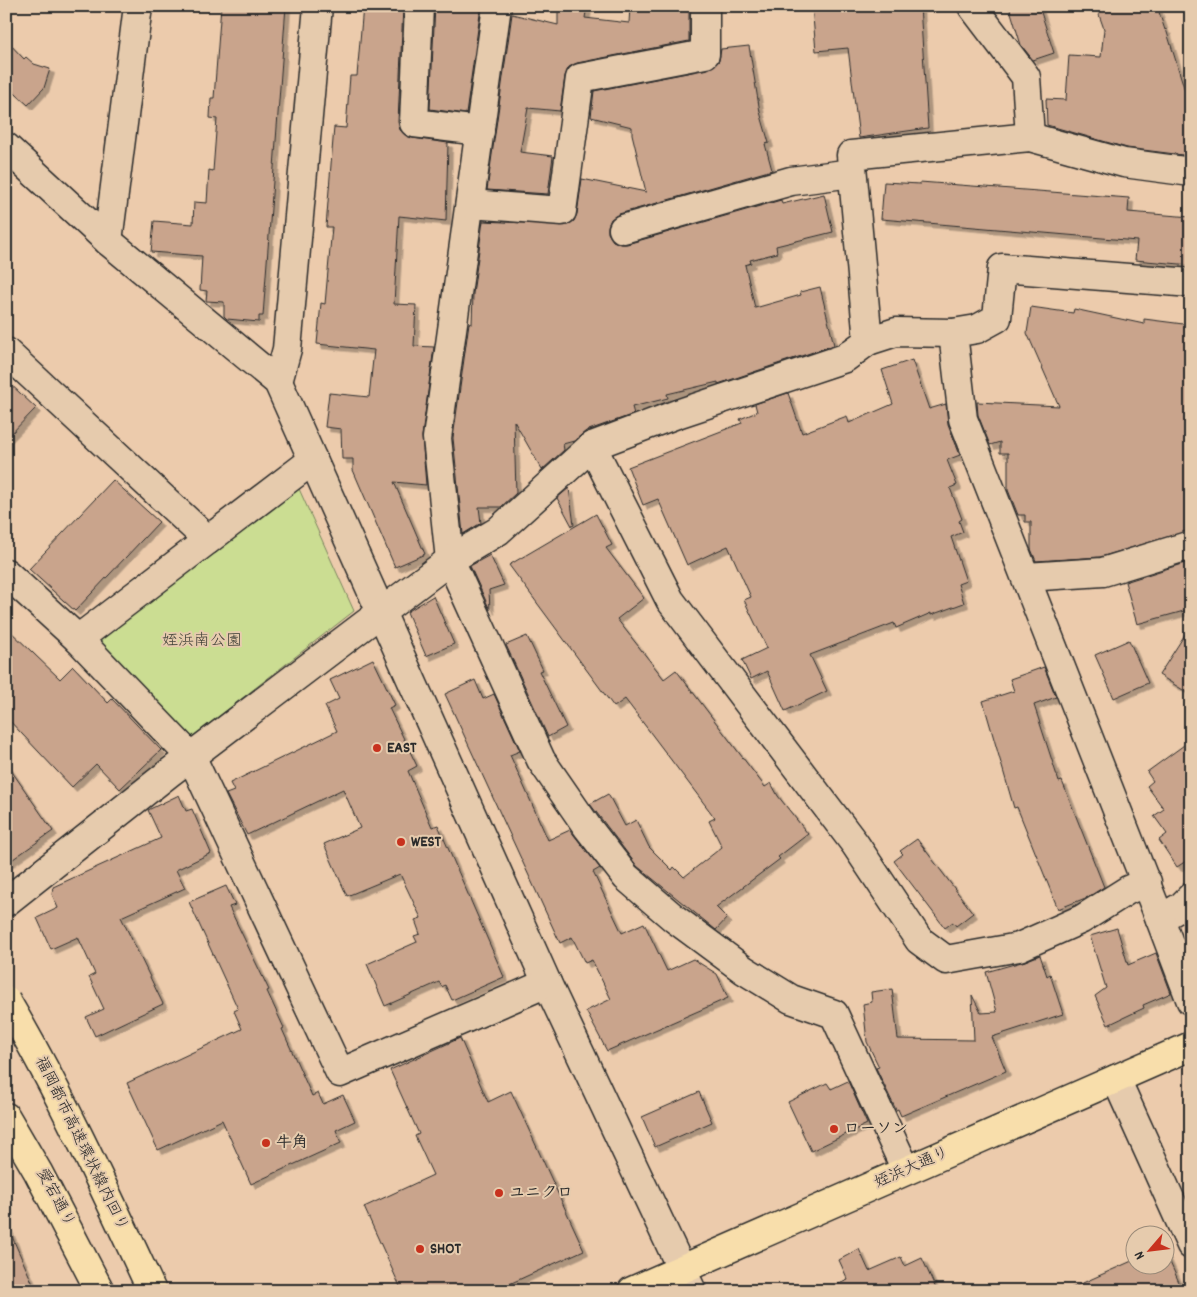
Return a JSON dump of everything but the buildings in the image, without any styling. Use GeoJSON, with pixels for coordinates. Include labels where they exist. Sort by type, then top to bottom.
{"type":"FeatureCollection","features":[{"type":"Feature","properties":{"kind":"main road","name":"福岡都市高速環状線内回り"},"geometry":{"type":"LineString","coordinates":[[6,1000],[49,1075],[87,1150],[152,1291]]}},
{"type":"Feature","properties":{"kind":"main road"},"geometry":{"type":"LineString","coordinates":[[6,1018],[44,1065]]}},
{"type":"Feature","properties":{"kind":"main road","name":"姪浜大通り"},"geometry":{"type":"LineString","coordinates":[[632,1291],[687,1280],[906,1170],[1191,1046]]}},
{"type":"Feature","properties":{"kind":"main road"},"geometry":{"type":"LineString","coordinates":[[6,1117],[101,1291]]}},
{"type":"Feature","properties":{"kind":"street"},"geometry":{"type":"LineString","coordinates":[[108,241],[138,6]]}},
{"type":"Feature","properties":{"kind":"street"},"geometry":{"type":"LineString","coordinates":[[278,382],[287,349],[318,6]]}},
{"type":"Feature","properties":{"kind":"street"},"geometry":{"type":"LineString","coordinates":[[419,6],[414,123],[480,131]]}},
{"type":"Feature","properties":{"kind":"street"},"geometry":{"type":"LineString","coordinates":[[497,6],[437,438],[450,560],[541,760],[588,828],[626,877],[675,919],[744,970],[791,998],[834,1014],[906,1170]]}},
{"type":"Feature","properties":{"kind":"street"},"geometry":{"type":"LineString","coordinates":[[470,204],[562,212],[580,78],[705,54],[704,6]]}},
{"type":"Feature","properties":{"kind":"street"},"geometry":{"type":"LineString","coordinates":[[972,6],[1026,77],[1030,136]]}},
{"type":"Feature","properties":{"kind":"street"},"geometry":{"type":"LineString","coordinates":[[868,341],[851,155],[1030,136],[1124,163],[1191,172]]}},
{"type":"Feature","properties":{"kind":"street"},"geometry":{"type":"LineString","coordinates":[[6,147],[108,241],[278,382],[380,613],[548,983],[687,1280]]}},
{"type":"Feature","properties":{"kind":"street"},"geometry":{"type":"LineString","coordinates":[[623,229],[791,181],[852,173]]}},
{"type":"Feature","properties":{"kind":"street"},"geometry":{"type":"LineString","coordinates":[[6,902],[450,560],[498,531],[592,446],[677,414],[845,358],[868,341],[896,332],[953,333],[977,329],[996,318],[1002,268],[1191,283]]}},
{"type":"Feature","properties":{"kind":"street"},"geometry":{"type":"LineString","coordinates":[[953,333],[963,419],[1147,882],[1191,1001]]}},
{"type":"Feature","properties":{"kind":"street"},"geometry":{"type":"LineString","coordinates":[[6,352],[208,540]]}},
{"type":"Feature","properties":{"kind":"street"},"geometry":{"type":"LineString","coordinates":[[592,446],[670,600],[855,844],[919,940],[946,960],[1019,947],[1082,919],[1128,890],[1147,882]]}},
{"type":"Feature","properties":{"kind":"street"},"geometry":{"type":"LineString","coordinates":[[78,639],[313,460]]}},
{"type":"Feature","properties":{"kind":"street"},"geometry":{"type":"LineString","coordinates":[[1026,577],[1103,572],[1191,545]]}},
{"type":"Feature","properties":{"kind":"street"},"geometry":{"type":"LineString","coordinates":[[6,573],[78,639],[192,758],[340,1073],[548,983]]}},
{"type":"Feature","properties":{"kind":"street"},"geometry":{"type":"LineString","coordinates":[[1160,920],[1182,906],[1191,897]]}},
{"type":"Feature","properties":{"kind":"street"},"geometry":{"type":"LineString","coordinates":[[6,1006],[44,1065],[128,1220],[160,1291]]}},
{"type":"Feature","properties":{"kind":"street"},"geometry":{"type":"LineString","coordinates":[[1116,1079],[1191,1245]]}},
{"type":"Feature","properties":{"kind":"street","name":"愛宕通り"},"geometry":{"type":"LineString","coordinates":[[6,1107],[42,1172],[101,1291]]}},
{"type":"Feature","properties":{"kind":"green space","name":"姪浜南公園"},"geometry":{"type":"Polygon","coordinates":[[[295,480],[354,611],[190,739],[88,641],[295,480]]]}},
{"type":"Feature","properties":{"kind":"place","name":"EAST"},"geometry":{"type":"Point","coordinates":[377,748]}},
{"type":"Feature","properties":{"kind":"place","name":"WEST"},"geometry":{"type":"Point","coordinates":[401,842]}},
{"type":"Feature","properties":{"kind":"place","name":"ローソン"},"geometry":{"type":"Point","coordinates":[834,1129]}},
{"type":"Feature","properties":{"kind":"place","name":"牛角"},"geometry":{"type":"Point","coordinates":[266,1143]}},
{"type":"Feature","properties":{"kind":"place","name":"ユニクロ"},"geometry":{"type":"Point","coordinates":[499,1193]}},
{"type":"Feature","properties":{"kind":"place","name":"SHOT"},"geometry":{"type":"Point","coordinates":[420,1249]}}]}
